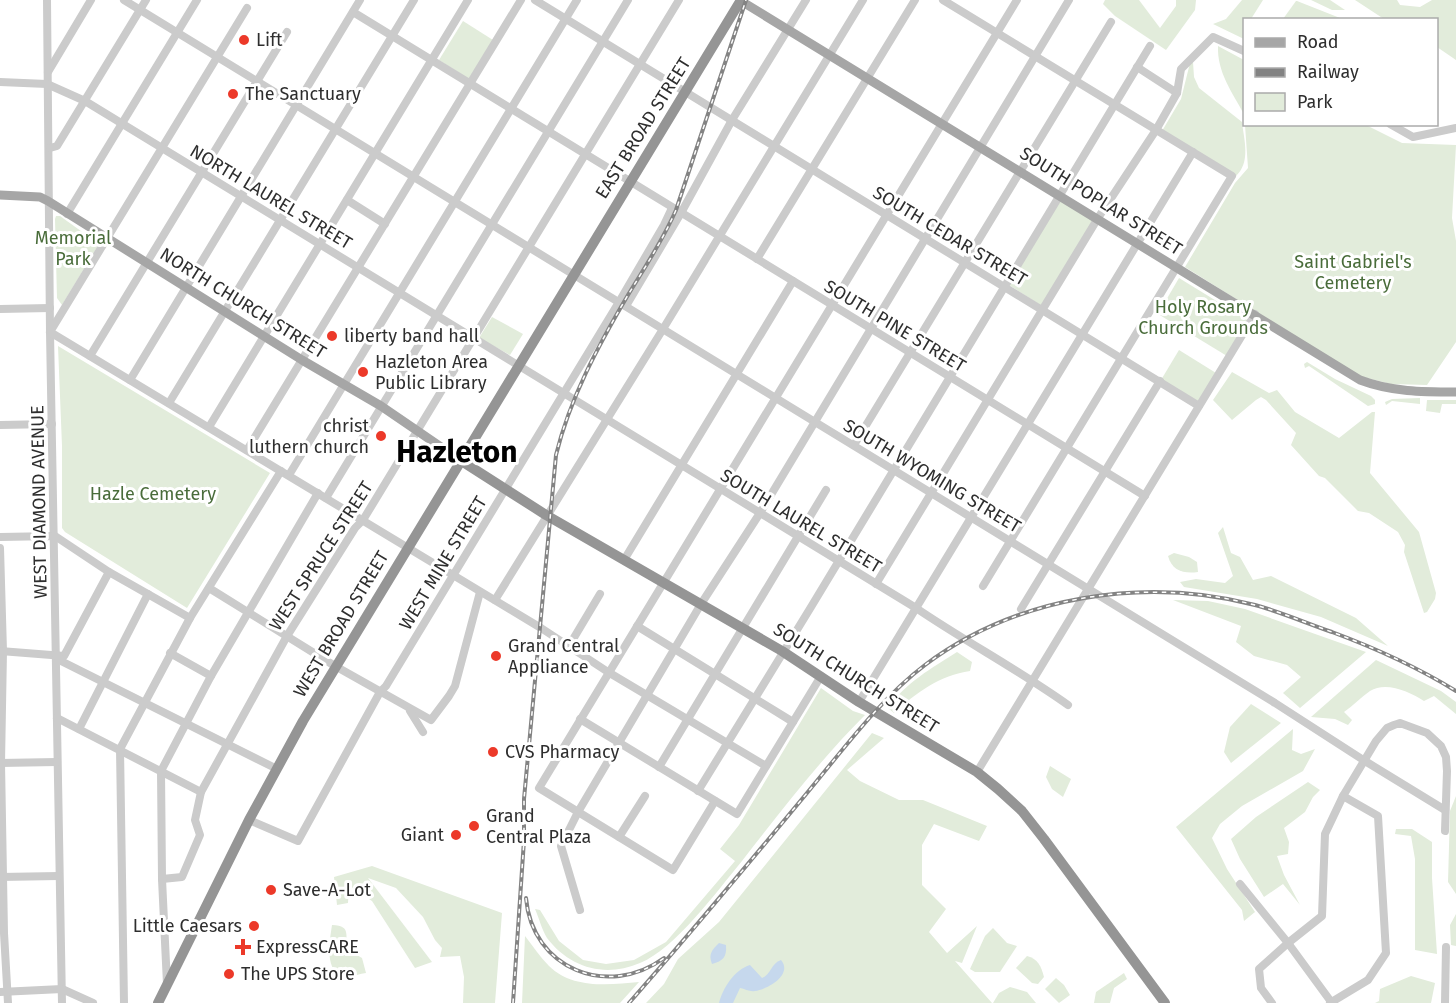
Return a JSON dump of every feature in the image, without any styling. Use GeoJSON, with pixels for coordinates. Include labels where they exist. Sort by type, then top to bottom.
{"type":"FeatureCollection","features":[{"type":"Feature","properties":{"kind":"highway","name":"EAST BROAD STREET"},"geometry":{"type":"LineString","coordinates":[[573,274],[740,0]]}},
{"type":"Feature","properties":{"kind":"highway","name":"WEST BROAD STREET"},"geometry":{"type":"LineString","coordinates":[[158,1003],[249,820],[335,666],[573,274]]}},
{"type":"Feature","properties":{"kind":"highway","name":"SOUTH CHURCH STREET"},"geometry":{"type":"LineString","coordinates":[[460,460],[546,515],[782,651],[859,702],[977,772],[1013,803],[1038,831],[1165,1003]]}},
{"type":"Feature","properties":{"kind":"main road","name":"SOUTH POPLAR STREET"},"geometry":{"type":"LineString","coordinates":[[740,0],[1360,380],[1381,388],[1409,392],[1456,392]]}},
{"type":"Feature","properties":{"kind":"main road","name":"NORTH CHURCH STREET"},"geometry":{"type":"LineString","coordinates":[[0,195],[40,197],[48,201],[302,360],[381,406],[460,460]]}},
{"type":"Feature","properties":{"kind":"street","name":"WEST DIAMOND AVENUE"},"geometry":{"type":"LineString","coordinates":[[47,0],[50,148],[48,201],[62,1003]]}},
{"type":"Feature","properties":{"kind":"street"},"geometry":{"type":"LineString","coordinates":[[47,74],[91,0]]}},
{"type":"Feature","properties":{"kind":"street","name":"SOUTH WYOMING STREET"},"geometry":{"type":"LineString","coordinates":[[124,0],[1275,703],[1445,810]]}},
{"type":"Feature","properties":{"kind":"street"},"geometry":{"type":"LineString","coordinates":[[50,148],[57,146],[146,0]]}},
{"type":"Feature","properties":{"kind":"street"},"geometry":{"type":"LineString","coordinates":[[67,214],[197,0]]}},
{"type":"Feature","properties":{"kind":"street"},"geometry":{"type":"LineString","coordinates":[[130,380],[360,0]]}},
{"type":"Feature","properties":{"kind":"street"},"geometry":{"type":"LineString","coordinates":[[169,403],[414,0]]}},
{"type":"Feature","properties":{"kind":"street"},"geometry":{"type":"LineString","coordinates":[[209,427],[468,0]]}},
{"type":"Feature","properties":{"kind":"street"},"geometry":{"type":"LineString","coordinates":[[247,450],[521,0]]}},
{"type":"Feature","properties":{"kind":"street","name":"SOUTH CEDAR STREET"},"geometry":{"type":"LineString","coordinates":[[535,0],[1199,406]]}},
{"type":"Feature","properties":{"kind":"street"},"geometry":{"type":"LineString","coordinates":[[124,1003],[120,749],[170,653],[208,588],[344,385],[577,0]]}},
{"type":"Feature","properties":{"kind":"street"},"geometry":{"type":"LineString","coordinates":[[326,498],[628,0]]}},
{"type":"Feature","properties":{"kind":"street","name":"WEST SPRUCE STREET"},"geometry":{"type":"LineString","coordinates":[[162,879],[182,877],[200,835],[195,820],[201,792],[287,636],[354,528],[363,520],[679,0]]}},
{"type":"Feature","properties":{"kind":"street"},"geometry":{"type":"LineString","coordinates":[[623,304],[681,213],[732,120],[806,0]]}},
{"type":"Feature","properties":{"kind":"street"},"geometry":{"type":"LineString","coordinates":[[495,600],[863,0]]}},
{"type":"Feature","properties":{"kind":"street"},"geometry":{"type":"LineString","coordinates":[[757,259],[915,0]]}},
{"type":"Feature","properties":{"kind":"street"},"geometry":{"type":"LineString","coordinates":[[944,0],[1232,176],[983,586]]}},
{"type":"Feature","properties":{"kind":"street"},"geometry":{"type":"LineString","coordinates":[[715,801],[674,870],[539,788],[1017,0]]}},
{"type":"Feature","properties":{"kind":"street"},"geometry":{"type":"LineString","coordinates":[[580,910],[561,846],[578,812],[701,604],[760,513],[1070,0]]}},
{"type":"Feature","properties":{"kind":"street"},"geometry":{"type":"LineString","coordinates":[[247,8],[50,332],[766,766]]}},
{"type":"Feature","properties":{"kind":"street","name":"SOUTH PINE STREET"},"geometry":{"type":"LineString","coordinates":[[353,12],[1145,496]]}},
{"type":"Feature","properties":{"kind":"street"},"geometry":{"type":"LineString","coordinates":[[854,446],[1111,22]]}},
{"type":"Feature","properties":{"kind":"street"},"geometry":{"type":"LineString","coordinates":[[90,356],[287,32]]}},
{"type":"Feature","properties":{"kind":"street"},"geometry":{"type":"LineString","coordinates":[[876,584],[1098,218],[1156,130],[1177,93],[1180,69],[1213,37],[1243,50]]}},
{"type":"Feature","properties":{"kind":"street"},"geometry":{"type":"LineString","coordinates":[[698,791],[1150,46]]}},
{"type":"Feature","properties":{"kind":"street"},"geometry":{"type":"LineString","coordinates":[[1137,68],[1177,93]]}},
{"type":"Feature","properties":{"kind":"street","name":"NORTH LAUREL STREET"},"geometry":{"type":"LineString","coordinates":[[0,82],[47,84],[85,101],[518,365]]}},
{"type":"Feature","properties":{"kind":"street"},"geometry":{"type":"LineString","coordinates":[[1394,126],[1413,137],[1456,128]]}},
{"type":"Feature","properties":{"kind":"street"},"geometry":{"type":"LineString","coordinates":[[859,702],[1193,152]]}},
{"type":"Feature","properties":{"kind":"street"},"geometry":{"type":"LineString","coordinates":[[347,200],[385,224]]}},
{"type":"Feature","properties":{"kind":"street"},"geometry":{"type":"LineString","coordinates":[[623,304],[672,208]]}},
{"type":"Feature","properties":{"kind":"street"},"geometry":{"type":"LineString","coordinates":[[624,560],[793,281]]}},
{"type":"Feature","properties":{"kind":"street","name":"WEST MINE STREET"},"geometry":{"type":"LineString","coordinates":[[249,820],[298,842],[380,692],[386,686],[563,393],[623,304]]}},
{"type":"Feature","properties":{"kind":"street"},"geometry":{"type":"LineString","coordinates":[[0,309],[50,308]]}},
{"type":"Feature","properties":{"kind":"street"},"geometry":{"type":"LineString","coordinates":[[977,772],[1255,314]]}},
{"type":"Feature","properties":{"kind":"street","name":"SOUTH LAUREL STREET"},"geometry":{"type":"LineString","coordinates":[[518,365],[964,640],[1033,680],[1068,705]]}},
{"type":"Feature","properties":{"kind":"street"},"geometry":{"type":"LineString","coordinates":[[1021,609],[1160,381]]}},
{"type":"Feature","properties":{"kind":"street"},"geometry":{"type":"LineString","coordinates":[[0,425],[52,424]]}},
{"type":"Feature","properties":{"kind":"street"},"geometry":{"type":"LineString","coordinates":[[658,767],[826,490]]}},
{"type":"Feature","properties":{"kind":"street"},"geometry":{"type":"LineString","coordinates":[[167,984],[162,879],[161,771],[211,676],[318,493]]}},
{"type":"Feature","properties":{"kind":"street"},"geometry":{"type":"LineString","coordinates":[[0,537],[55,536],[109,572],[190,618]]}},
{"type":"Feature","properties":{"kind":"street"},"geometry":{"type":"LineString","coordinates":[[0,548],[1,877],[4,992],[8,1003]]}},
{"type":"Feature","properties":{"kind":"street"},"geometry":{"type":"LineString","coordinates":[[1,651],[64,656],[109,572]]}},
{"type":"Feature","properties":{"kind":"street"},"geometry":{"type":"LineString","coordinates":[[208,588],[335,666],[431,720],[455,686],[480,592]]}},
{"type":"Feature","properties":{"kind":"street"},"geometry":{"type":"LineString","coordinates":[[80,729],[148,594]]}},
{"type":"Feature","properties":{"kind":"street"},"geometry":{"type":"LineString","coordinates":[[569,646],[600,594]]}},
{"type":"Feature","properties":{"kind":"street"},"geometry":{"type":"LineString","coordinates":[[637,626],[793,722]]}},
{"type":"Feature","properties":{"kind":"street"},"geometry":{"type":"LineString","coordinates":[[170,653],[211,676]]}},
{"type":"Feature","properties":{"kind":"street"},"geometry":{"type":"LineString","coordinates":[[56,654],[63,663],[277,769]]}},
{"type":"Feature","properties":{"kind":"street"},"geometry":{"type":"LineString","coordinates":[[580,719],[737,814],[821,676]]}},
{"type":"Feature","properties":{"kind":"street"},"geometry":{"type":"LineString","coordinates":[[410,709],[423,732]]}},
{"type":"Feature","properties":{"kind":"street"},"geometry":{"type":"LineString","coordinates":[[57,718],[201,792]]}},
{"type":"Feature","properties":{"kind":"street"},"geometry":{"type":"LineString","coordinates":[[1272,1003],[1261,988],[1259,969],[1322,916],[1324,834],[1342,795],[1376,741],[1387,728],[1394,724],[1400,723],[1426,733],[1441,746],[1446,757],[1447,771],[1445,831]]}},
{"type":"Feature","properties":{"kind":"street"},"geometry":{"type":"LineString","coordinates":[[0,763],[57,762]]}},
{"type":"Feature","properties":{"kind":"street"},"geometry":{"type":"LineString","coordinates":[[1240,884],[1288,943],[1331,1003],[1368,980],[1386,953],[1378,816],[1342,795]]}},
{"type":"Feature","properties":{"kind":"street"},"geometry":{"type":"LineString","coordinates":[[619,837],[645,796]]}},
{"type":"Feature","properties":{"kind":"street"},"geometry":{"type":"LineString","coordinates":[[1,877],[59,876]]}},
{"type":"Feature","properties":{"kind":"street"},"geometry":{"type":"LineString","coordinates":[[1445,1003],[1446,947]]}},
{"type":"Feature","properties":{"kind":"street"},"geometry":{"type":"LineString","coordinates":[[4,992],[62,989],[93,1003]]}},
{"type":"Feature","properties":{"kind":"green space"},"geometry":{"type":"Polygon","coordinates":[[[1105,0],[1139,0],[1160,28],[1176,6],[1176,0],[1196,0],[1195,10],[1166,50],[1115,16],[1103,4],[1105,0]]]}},
{"type":"Feature","properties":{"kind":"green space"},"geometry":{"type":"Polygon","coordinates":[[[1242,0],[1263,0],[1252,18],[1243,18],[1243,39],[1213,24],[1226,19],[1242,0]]]}},
{"type":"Feature","properties":{"kind":"green space"},"geometry":{"type":"Polygon","coordinates":[[[1311,0],[1330,0],[1345,10],[1332,10],[1311,0]]]}},
{"type":"Feature","properties":{"kind":"green space"},"geometry":{"type":"Polygon","coordinates":[[[1355,0],[1397,0],[1400,5],[1420,7],[1432,0],[1456,0],[1456,60],[1438,48],[1438,18],[1382,18],[1355,0]]]}},
{"type":"Feature","properties":{"kind":"green space"},"geometry":{"type":"Polygon","coordinates":[[[1296,1],[1340,18],[1284,18],[1296,1]]]}},
{"type":"Feature","properties":{"kind":"green space"},"geometry":{"type":"Polygon","coordinates":[[[463,21],[493,40],[469,79],[439,60],[463,21]]]}},
{"type":"Feature","properties":{"kind":"green space"},"geometry":{"type":"Polygon","coordinates":[[[1218,46],[1243,59],[1243,112],[1230,90],[1218,55],[1218,46]]]}},
{"type":"Feature","properties":{"kind":"green space"},"geometry":{"type":"Polygon","coordinates":[[[1193,62],[1194,77],[1199,88],[1242,122],[1245,158],[1236,176],[1162,131],[1181,99],[1190,63],[1193,62]]]}},
{"type":"Feature","properties":{"kind":"green space","name":"Saint Gabriel's Cemetery"},"geometry":{"type":"Polygon","coordinates":[[[1245,126],[1368,126],[1402,143],[1456,145],[1452,218],[1456,241],[1456,342],[1427,385],[1391,384],[1359,376],[1185,267],[1235,183],[1248,168],[1245,126]]]}},
{"type":"Feature","properties":{"kind":"green space"},"geometry":{"type":"Polygon","coordinates":[[[1060,200],[1093,221],[1042,306],[1009,285],[1060,200]]]}},
{"type":"Feature","properties":{"kind":"green space","name":"Memorial Park"},"geometry":{"type":"Polygon","coordinates":[[[56,216],[60,216],[99,244],[62,305],[57,298],[56,216]]]}},
{"type":"Feature","properties":{"kind":"green space","name":"Holy Rosary Church Grounds"},"geometry":{"type":"Polygon","coordinates":[[[1179,278],[1249,321],[1227,356],[1158,314],[1179,278]]]}},
{"type":"Feature","properties":{"kind":"green space"},"geometry":{"type":"Polygon","coordinates":[[[492,317],[523,334],[510,355],[479,338],[492,317]]]}},
{"type":"Feature","properties":{"kind":"green space","name":"Hazle Cemetery"},"geometry":{"type":"Polygon","coordinates":[[[58,346],[270,473],[187,608],[62,528],[62,446],[58,346]]]}},
{"type":"Feature","properties":{"kind":"green space"},"geometry":{"type":"Polygon","coordinates":[[[1179,350],[1216,373],[1199,403],[1161,380],[1179,350]]]}},
{"type":"Feature","properties":{"kind":"green space"},"geometry":{"type":"Polygon","coordinates":[[[1307,362],[1335,379],[1371,396],[1375,404],[1368,406],[1309,366],[1305,368],[1304,364],[1307,362]]]}},
{"type":"Feature","properties":{"kind":"green space"},"geometry":{"type":"Polygon","coordinates":[[[1232,372],[1269,393],[1277,390],[1295,412],[1339,438],[1375,412],[1370,473],[1419,532],[1436,593],[1427,612],[1424,613],[1404,552],[1405,545],[1398,532],[1369,513],[1358,511],[1325,478],[1319,476],[1291,445],[1296,433],[1266,400],[1261,397],[1232,420],[1213,400],[1232,372]]]}},
{"type":"Feature","properties":{"kind":"green space"},"geometry":{"type":"Polygon","coordinates":[[[1420,398],[1420,404],[1392,401],[1386,405],[1385,402],[1392,399],[1420,398]]]}},
{"type":"Feature","properties":{"kind":"green space"},"geometry":{"type":"Polygon","coordinates":[[[1427,400],[1456,400],[1456,404],[1442,404],[1440,413],[1426,411],[1427,400]]]}},
{"type":"Feature","properties":{"kind":"green space"},"geometry":{"type":"Polygon","coordinates":[[[1223,527],[1231,553],[1240,557],[1253,580],[1271,576],[1356,618],[1388,646],[1321,617],[1257,599],[1184,587],[1180,582],[1196,579],[1225,583],[1233,576],[1218,533],[1223,527]]]}},
{"type":"Feature","properties":{"kind":"green space"},"geometry":{"type":"Polygon","coordinates":[[[1174,553],[1197,562],[1198,572],[1183,572],[1172,565],[1168,556],[1174,553]]]}},
{"type":"Feature","properties":{"kind":"green space"},"geometry":{"type":"Polygon","coordinates":[[[1173,600],[1208,601],[1245,609],[1366,652],[1300,708],[1283,693],[1301,677],[1287,665],[1254,656],[1236,642],[1241,626],[1173,600]]]}},
{"type":"Feature","properties":{"kind":"green space"},"geometry":{"type":"Polygon","coordinates":[[[957,652],[972,662],[970,671],[949,676],[929,686],[894,713],[888,708],[902,691],[957,652]]]}},
{"type":"Feature","properties":{"kind":"green space"},"geometry":{"type":"Polygon","coordinates":[[[1376,660],[1441,691],[1456,702],[1456,714],[1434,696],[1424,701],[1405,691],[1383,687],[1370,691],[1344,712],[1352,720],[1348,725],[1335,719],[1311,717],[1376,660]]]}},
{"type":"Feature","properties":{"kind":"green space"},"geometry":{"type":"Polygon","coordinates":[[[821,688],[853,711],[865,715],[817,768],[720,888],[681,932],[653,956],[640,963],[614,970],[601,970],[577,963],[556,948],[545,935],[535,909],[540,910],[559,941],[583,960],[606,964],[634,960],[666,942],[735,861],[720,849],[739,825],[821,688]]]}},
{"type":"Feature","properties":{"kind":"green space"},"geometry":{"type":"Polygon","coordinates":[[[1251,704],[1281,723],[1231,763],[1224,752],[1230,727],[1251,704]]]}},
{"type":"Feature","properties":{"kind":"green space"},"geometry":{"type":"Polygon","coordinates":[[[1293,729],[1292,750],[1301,754],[1315,749],[1303,771],[1242,806],[1220,824],[1212,838],[1227,869],[1255,912],[1244,921],[1242,910],[1176,827],[1293,729]]]}},
{"type":"Feature","properties":{"kind":"green space"},"geometry":{"type":"Polygon","coordinates":[[[872,733],[884,738],[847,770],[860,781],[899,800],[923,800],[987,826],[979,841],[934,824],[922,845],[922,885],[946,909],[929,932],[947,953],[977,926],[962,963],[955,961],[992,1003],[646,1003],[664,984],[678,959],[719,922],[872,733]]]}},
{"type":"Feature","properties":{"kind":"green space"},"geometry":{"type":"Polygon","coordinates":[[[1050,766],[1071,779],[1063,797],[1052,789],[1046,777],[1050,766]]]}},
{"type":"Feature","properties":{"kind":"green space"},"geometry":{"type":"Polygon","coordinates":[[[1308,782],[1320,790],[1313,797],[1305,812],[1284,828],[1289,842],[1288,854],[1277,856],[1300,905],[1283,884],[1264,897],[1240,859],[1231,839],[1256,817],[1308,782]]]}},
{"type":"Feature","properties":{"kind":"green space"},"geometry":{"type":"Polygon","coordinates":[[[1456,796],[1456,894],[1448,882],[1450,811],[1456,796]]]}},
{"type":"Feature","properties":{"kind":"green space"},"geometry":{"type":"Polygon","coordinates":[[[1396,829],[1412,829],[1432,842],[1437,954],[1415,950],[1415,859],[1411,836],[1395,834],[1396,829]]]}},
{"type":"Feature","properties":{"kind":"green space"},"geometry":{"type":"Polygon","coordinates":[[[372,866],[502,913],[495,1003],[463,1003],[464,977],[460,956],[440,957],[442,948],[423,917],[396,888],[368,878],[432,962],[415,968],[372,901],[349,886],[348,903],[337,905],[334,877],[372,866]]]}},
{"type":"Feature","properties":{"kind":"green space"},"geometry":{"type":"Polygon","coordinates":[[[1456,914],[1456,946],[1451,945],[1450,925],[1456,914]]]}},
{"type":"Feature","properties":{"kind":"green space"},"geometry":{"type":"Polygon","coordinates":[[[332,925],[343,927],[348,945],[362,958],[366,973],[346,976],[334,970],[330,955],[332,925]]]}},
{"type":"Feature","properties":{"kind":"green space"},"geometry":{"type":"Polygon","coordinates":[[[993,928],[1007,943],[1017,946],[1000,972],[975,972],[970,969],[985,936],[993,928]]]}},
{"type":"Feature","properties":{"kind":"green space"},"geometry":{"type":"Polygon","coordinates":[[[525,936],[549,966],[569,979],[591,984],[639,982],[620,1003],[522,1003],[525,936]]]}},
{"type":"Feature","properties":{"kind":"green space"},"geometry":{"type":"Polygon","coordinates":[[[1027,956],[1036,961],[1042,969],[1044,977],[1038,984],[1032,983],[1016,968],[1027,956]]]}},
{"type":"Feature","properties":{"kind":"green space"},"geometry":{"type":"Polygon","coordinates":[[[1124,973],[1127,979],[1114,988],[1110,1003],[1094,1003],[1096,992],[1124,973]]]}},
{"type":"Feature","properties":{"kind":"green space"},"geometry":{"type":"Polygon","coordinates":[[[1411,976],[1435,983],[1431,1003],[1375,1003],[1379,1001],[1380,989],[1411,976]]]}},
{"type":"Feature","properties":{"kind":"green space"},"geometry":{"type":"Polygon","coordinates":[[[1056,978],[1070,995],[1059,1003],[1045,989],[1056,978]]]}},
{"type":"Feature","properties":{"kind":"green space"},"geometry":{"type":"Polygon","coordinates":[[[1010,987],[1027,992],[1036,1003],[993,1003],[999,993],[1010,987]]]}},
{"type":"Feature","properties":{"kind":"water"},"geometry":{"type":"Polygon","coordinates":[[[719,943],[726,945],[726,953],[722,960],[712,964],[711,952],[719,943]]]}},
{"type":"Feature","properties":{"kind":"water"},"geometry":{"type":"Polygon","coordinates":[[[781,960],[784,970],[773,984],[755,991],[740,988],[733,1003],[719,1003],[726,986],[744,967],[750,965],[762,978],[781,960]]]}},
{"type":"Feature","properties":{"kind":"railway"},"geometry":{"type":"LineString","coordinates":[[513,1003],[524,840],[524,799],[556,455],[569,413],[586,373],[617,314],[660,243],[676,210],[746,0]]}},
{"type":"Feature","properties":{"kind":"railway"},"geometry":{"type":"LineString","coordinates":[[629,1003],[893,693],[925,665],[961,641],[1000,622],[1041,608],[1083,598],[1126,593],[1170,592],[1213,596],[1265,608],[1348,638],[1411,666],[1456,691]]}},
{"type":"Feature","properties":{"kind":"railway"},"geometry":{"type":"LineString","coordinates":[[526,898],[531,923],[542,943],[558,959],[576,970],[597,976],[620,976],[642,970],[664,958]]}},
{"type":"Feature","properties":{"kind":"place","name":"Lift"},"geometry":{"type":"Point","coordinates":[244,40]}},
{"type":"Feature","properties":{"kind":"place","name":"The Sanctuary"},"geometry":{"type":"Point","coordinates":[233,94]}},
{"type":"Feature","properties":{"kind":"place","name":"liberty band hall"},"geometry":{"type":"Point","coordinates":[332,336]}},
{"type":"Feature","properties":{"kind":"place","name":"Hazleton Area Public Library"},"geometry":{"type":"Point","coordinates":[363,372]}},
{"type":"Feature","properties":{"kind":"place","name":"christ luthern church"},"geometry":{"type":"Point","coordinates":[381,436]}},
{"type":"Feature","properties":{"kind":"place","name":"Grand Central Appliance"},"geometry":{"type":"Point","coordinates":[496,656]}},
{"type":"Feature","properties":{"kind":"place","name":"CVS Pharmacy"},"geometry":{"type":"Point","coordinates":[493,752]}},
{"type":"Feature","properties":{"kind":"place","name":"Grand Central Plaza"},"geometry":{"type":"Point","coordinates":[474,826]}},
{"type":"Feature","properties":{"kind":"place","name":"Giant"},"geometry":{"type":"Point","coordinates":[456,835]}},
{"type":"Feature","properties":{"kind":"place","name":"Save-A-Lot"},"geometry":{"type":"Point","coordinates":[271,890]}},
{"type":"Feature","properties":{"kind":"place","name":"Little Caesars"},"geometry":{"type":"Point","coordinates":[254,926]}},
{"type":"Feature","properties":{"kind":"place","name":"ExpressCARE"},"geometry":{"type":"Point","coordinates":[243,947]}},
{"type":"Feature","properties":{"kind":"place","name":"The UPS Store"},"geometry":{"type":"Point","coordinates":[229,974]}},
{"type":"Feature","properties":{"kind":"district","name":"Hazleton"},"geometry":{"type":"Point","coordinates":[457,452]}}]}
